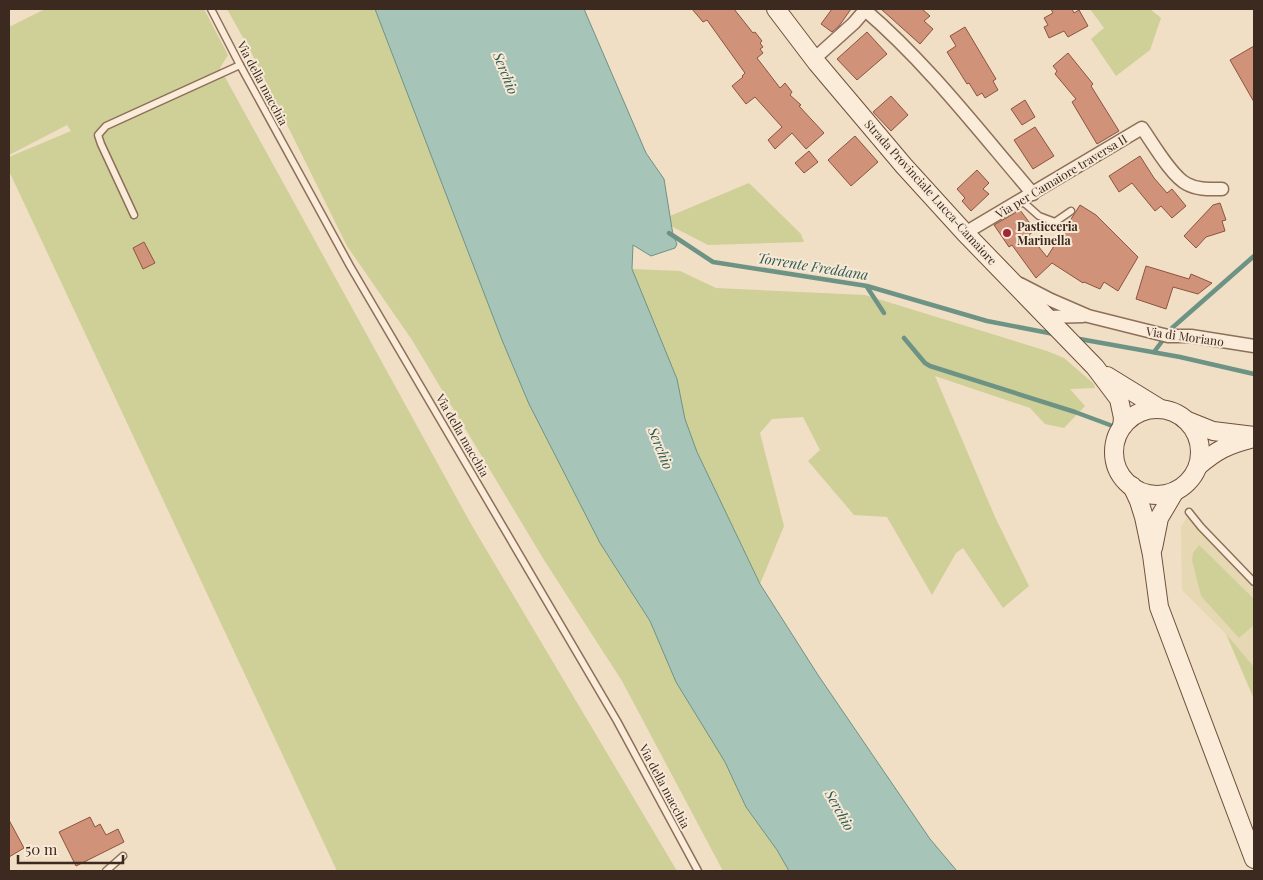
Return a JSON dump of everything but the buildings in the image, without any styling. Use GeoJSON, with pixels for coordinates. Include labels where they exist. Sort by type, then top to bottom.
{"type":"FeatureCollection","features":[{"type":"Feature","properties":{"kind":"main road","name":"Strada Provinciale Lucca-Camaiore"},"geometry":{"type":"LineString","coordinates":[[776,9],[814,59],[898,159],[965,233],[1094,367],[1119,399],[1123,418],[1122,427]]}},
{"type":"Feature","properties":{"kind":"main road","name":"Strada Provinciale Lucca-Camaiore"},"geometry":{"type":"LineString","coordinates":[[1094,367],[1159,408]]}},
{"type":"Feature","properties":{"kind":"main road"},"geometry":{"type":"LineString","coordinates":[[1159,408],[1175,412],[1213,431],[1254,437],[1228,445],[1210,455],[1198,466],[1189,481],[1174,492],[1167,494],[1152,495],[1132,486],[1120,474],[1115,459],[1115,442],[1122,427],[1134,415],[1142,411],[1159,408]]}},
{"type":"Feature","properties":{"kind":"main road"},"geometry":{"type":"LineString","coordinates":[[1188,420],[1198,436],[1200,455],[1198,466]]}},
{"type":"Feature","properties":{"kind":"main road"},"geometry":{"type":"LineString","coordinates":[[1132,486],[1144,517],[1159,607],[1254,859]]}},
{"type":"Feature","properties":{"kind":"main road"},"geometry":{"type":"LineString","coordinates":[[1152,556],[1159,518],[1174,492]]}},
{"type":"Feature","properties":{"kind":"street"},"geometry":{"type":"LineString","coordinates":[[814,59],[854,23],[866,9],[929,72],[1033,194]]}},
{"type":"Feature","properties":{"kind":"street","name":"Via per Camaiore traversa II"},"geometry":{"type":"LineString","coordinates":[[965,233],[1142,128],[1178,177],[1186,184],[1208,190],[1222,189]]}},
{"type":"Feature","properties":{"kind":"street","name":"Via di Moriano"},"geometry":{"type":"LineString","coordinates":[[1007,277],[1085,316],[1168,336],[1191,336],[1254,346]]}},
{"type":"Feature","properties":{"kind":"street"},"geometry":{"type":"LineString","coordinates":[[1051,322],[1061,304]]}},
{"type":"Feature","properties":{"kind":"street"},"geometry":{"type":"LineString","coordinates":[[1051,322],[1085,316]]}},
{"type":"Feature","properties":{"kind":"street","name":"Via di Moriano"},"geometry":{"type":"LineString","coordinates":[[1051,322],[1085,316]]}},
{"type":"Feature","properties":{"kind":"lane","name":"Via della macchia"},"geometry":{"type":"LineString","coordinates":[[211,9],[350,266],[617,721],[698,871]]}},
{"type":"Feature","properties":{"kind":"lane"},"geometry":{"type":"LineString","coordinates":[[134,215],[98,135],[106,126],[240,65]]}},
{"type":"Feature","properties":{"kind":"lane"},"geometry":{"type":"LineString","coordinates":[[1021,200],[1039,216],[1055,222],[1071,210]]}},
{"type":"Feature","properties":{"kind":"lane"},"geometry":{"type":"LineString","coordinates":[[1189,512],[1254,582]]}},
{"type":"Feature","properties":{"kind":"lane"},"geometry":{"type":"LineString","coordinates":[[106,871],[123,856]]}},
{"type":"Feature","properties":{"kind":"shaded area"},"geometry":{"type":"Polygon","coordinates":[[[1187,517],[1254,585],[1254,599],[1199,546],[1192,560],[1201,596],[1239,638],[1254,625],[1254,667],[1226,634],[1182,590],[1181,527],[1187,517]]]}},
{"type":"Feature","properties":{"kind":"green space"},"geometry":{"type":"Polygon","coordinates":[[[45,9],[204,9],[228,55],[220,68],[471,524],[677,871],[337,871],[9,171],[9,157],[71,131],[67,125],[9,155],[9,27],[45,9]]]}},
{"type":"Feature","properties":{"kind":"green space"},"geometry":{"type":"Polygon","coordinates":[[[227,9],[375,9],[502,340],[529,404],[600,543],[650,621],[676,682],[725,762],[746,807],[777,850],[789,871],[723,871],[622,681],[544,560],[412,340],[347,246],[250,50],[227,9]]]}},
{"type":"Feature","properties":{"kind":"green space"},"geometry":{"type":"Polygon","coordinates":[[[1090,9],[1150,9],[1161,18],[1150,50],[1116,76],[1091,39],[1104,28],[1090,9]]]}},
{"type":"Feature","properties":{"kind":"green space"},"geometry":{"type":"Polygon","coordinates":[[[749,183],[801,234],[804,242],[708,245],[671,226],[670,216],[749,183]]]}},
{"type":"Feature","properties":{"kind":"green space"},"geometry":{"type":"Polygon","coordinates":[[[632,269],[680,271],[716,288],[865,295],[1047,351],[1064,358],[1094,384],[1095,388],[1070,389],[1085,406],[1064,428],[1045,424],[1030,408],[935,376],[995,517],[1029,586],[1003,608],[963,548],[956,553],[932,595],[887,517],[854,515],[808,461],[820,450],[803,417],[772,419],[760,433],[784,526],[760,584],[697,452],[685,419],[677,379],[632,269]]]}},
{"type":"Feature","properties":{"kind":"green space"},"geometry":{"type":"Polygon","coordinates":[[[1199,545],[1254,599],[1254,625],[1239,638],[1201,596],[1192,560],[1193,553],[1199,545]]]}},
{"type":"Feature","properties":{"kind":"green space"},"geometry":{"type":"Polygon","coordinates":[[[1226,634],[1254,667],[1254,699],[1226,634]]]}},
{"type":"Feature","properties":{"kind":"water","name":"Serchio"},"geometry":{"type":"Polygon","coordinates":[[[375,9],[584,9],[646,153],[664,179],[673,235],[677,244],[675,248],[651,256],[633,245],[632,269],[677,379],[685,419],[697,452],[760,584],[818,675],[930,839],[957,871],[789,871],[777,850],[746,807],[725,762],[676,682],[650,621],[600,543],[529,404],[502,340],[375,9]]]}},
{"type":"Feature","properties":{"kind":"waterway","name":"Torrente Freddana"},"geometry":{"type":"LineString","coordinates":[[669,233],[713,262],[867,286],[987,321],[1054,334]]}},
{"type":"Feature","properties":{"kind":"waterway"},"geometry":{"type":"LineString","coordinates":[[1154,352],[1172,328],[1254,256]]}},
{"type":"Feature","properties":{"kind":"waterway"},"geometry":{"type":"LineString","coordinates":[[867,287],[884,313]]}},
{"type":"Feature","properties":{"kind":"waterway"},"geometry":{"type":"LineString","coordinates":[[904,338],[925,363],[930,366],[1110,425]]}},
{"type":"Feature","properties":{"kind":"waterway","name":"Torrente Freddana"},"geometry":{"type":"LineString","coordinates":[[1074,338],[1180,357],[1254,374]]}},
{"type":"Feature","properties":{"kind":"place","name":"Pasticceria Marinella"},"geometry":{"type":"Point","coordinates":[1007,233]}}]}
